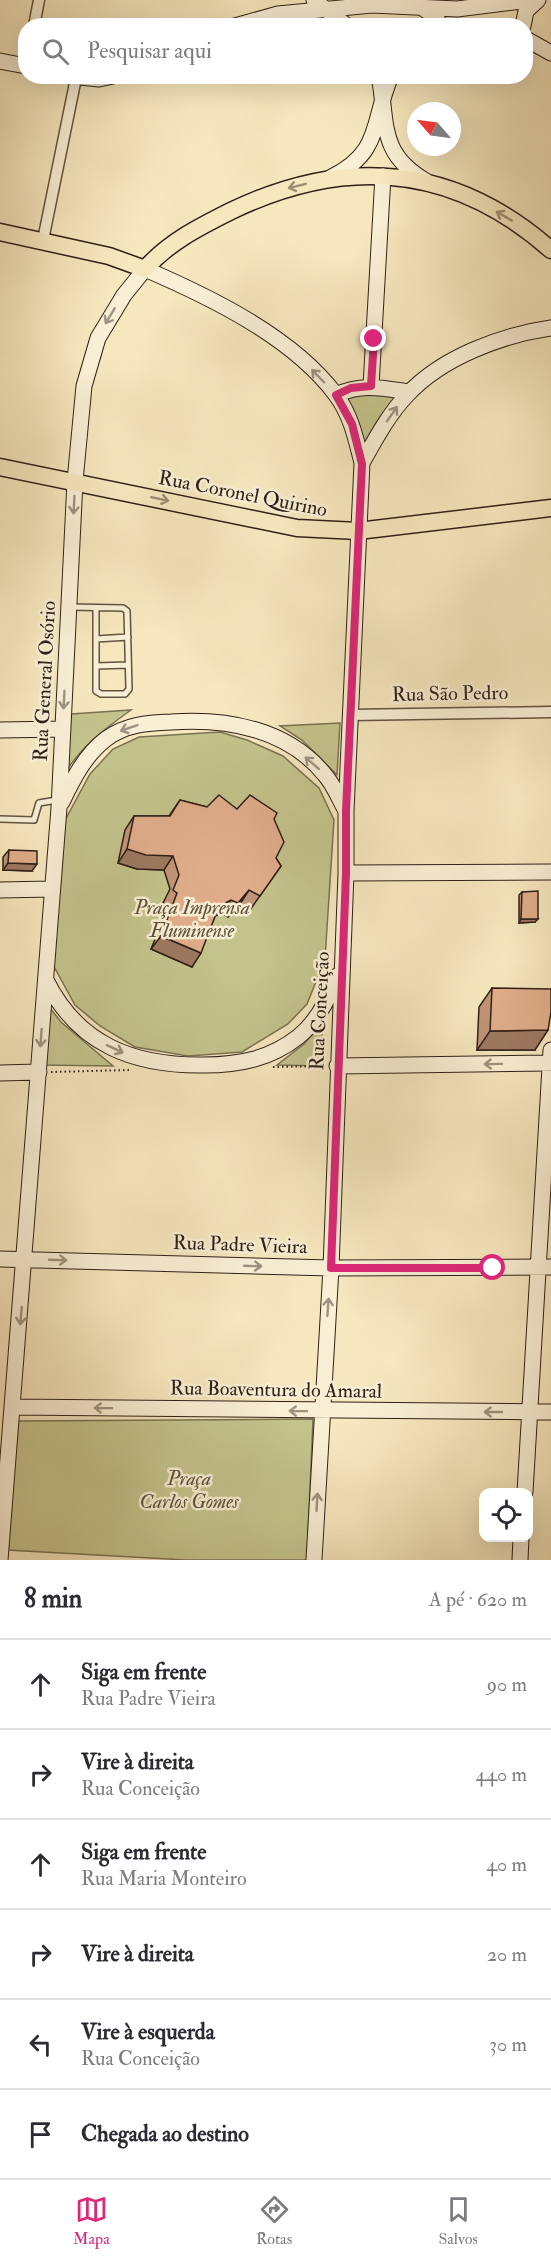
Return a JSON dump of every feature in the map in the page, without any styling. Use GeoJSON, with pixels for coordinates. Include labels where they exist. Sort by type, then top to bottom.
{"type":"FeatureCollection","features":[{"type":"Feature","properties":{"kind":"main road"},"geometry":{"type":"LineString","coordinates":[[314,0],[338,18]]}},
{"type":"Feature","properties":{"kind":"main road"},"geometry":{"type":"LineString","coordinates":[[264,18],[278,14],[327,10],[370,3],[424,9],[457,9],[530,0]]}},
{"type":"Feature","properties":{"kind":"main road"},"geometry":{"type":"LineString","coordinates":[[525,18],[526,11],[538,0]]}},
{"type":"Feature","properties":{"kind":"main road"},"geometry":{"type":"LineString","coordinates":[[424,9],[437,18]]}},
{"type":"Feature","properties":{"kind":"main road"},"geometry":{"type":"LineString","coordinates":[[533,42],[551,53]]}},
{"type":"Feature","properties":{"kind":"main road"},"geometry":{"type":"LineString","coordinates":[[0,61],[18,64]]}},
{"type":"Feature","properties":{"kind":"main road"},"geometry":{"type":"LineString","coordinates":[[380,84],[384,129],[393,151],[407,170],[426,181]]}},
{"type":"Feature","properties":{"kind":"main road"},"geometry":{"type":"LineString","coordinates":[[330,178],[359,160],[369,147],[388,84]]}},
{"type":"Feature","properties":{"kind":"main road"},"geometry":{"type":"LineString","coordinates":[[371,386],[383,176]]}},
{"type":"Feature","properties":{"kind":"main road","name":"Rua General Osório"},"geometry":{"type":"LineString","coordinates":[[0,1560],[6,1407],[26,1259],[59,804],[75,481],[84,386],[90,360],[110,315],[160,252],[196,228],[270,193],[330,178],[383,176],[426,181],[474,198],[532,233],[551,250]]}},
{"type":"Feature","properties":{"kind":"main road"},"geometry":{"type":"LineString","coordinates":[[0,232],[109,256],[145,269],[214,301],[286,346],[336,395],[352,424],[362,464]]}},
{"type":"Feature","properties":{"kind":"main road"},"geometry":{"type":"LineString","coordinates":[[362,464],[395,408],[409,392],[450,363],[476,350],[528,332],[551,328]]}},
{"type":"Feature","properties":{"kind":"main road"},"geometry":{"type":"LineString","coordinates":[[336,395],[351,388],[371,386],[409,392]]}},
{"type":"Feature","properties":{"kind":"main road","name":"Rua Conceição"},"geometry":{"type":"LineString","coordinates":[[314,1560],[331,1268],[346,873],[346,811],[362,464]]}},
{"type":"Feature","properties":{"kind":"main road","name":"Rua Coronel Quirino"},"geometry":{"type":"LineString","coordinates":[[0,467],[297,528],[358,531],[551,508]]}},
{"type":"Feature","properties":{"kind":"main road"},"geometry":{"type":"LineString","coordinates":[[59,804],[83,763],[106,739],[135,725],[178,721],[230,723],[250,727],[286,743],[325,775],[346,811]]}},
{"type":"Feature","properties":{"kind":"main road"},"geometry":{"type":"LineString","coordinates":[[0,730],[63,729]]}},
{"type":"Feature","properties":{"kind":"main road"},"geometry":{"type":"LineString","coordinates":[[346,873],[551,872]]}},
{"type":"Feature","properties":{"kind":"main road"},"geometry":{"type":"LineString","coordinates":[[0,890],[52,889]]}},
{"type":"Feature","properties":{"kind":"main road"},"geometry":{"type":"LineString","coordinates":[[46,980],[56,1000],[70,1017],[112,1049],[142,1061],[225,1065],[264,1057],[299,1036],[330,996],[343,963]]}},
{"type":"Feature","properties":{"kind":"main road"},"geometry":{"type":"LineString","coordinates":[[525,1488],[545,1268],[551,1050]]}},
{"type":"Feature","properties":{"kind":"main road"},"geometry":{"type":"LineString","coordinates":[[337,1066],[551,1063]]}},
{"type":"Feature","properties":{"kind":"main road"},"geometry":{"type":"LineString","coordinates":[[0,1073],[39,1072]]}},
{"type":"Feature","properties":{"kind":"main road","name":"Rua Padre Vieira"},"geometry":{"type":"LineString","coordinates":[[0,1259],[331,1268],[545,1268]]}},
{"type":"Feature","properties":{"kind":"main road","name":"Rua Boaventura do Amaral"},"geometry":{"type":"LineString","coordinates":[[6,1407],[551,1412]]}},
{"type":"Feature","properties":{"kind":"main road"},"geometry":{"type":"LineString","coordinates":[[520,1560],[521,1542]]}},
{"type":"Feature","properties":{"kind":"street"},"geometry":{"type":"LineString","coordinates":[[36,18],[39,0]]}},
{"type":"Feature","properties":{"kind":"street"},"geometry":{"type":"LineString","coordinates":[[43,240],[73,84]]}},
{"type":"Feature","properties":{"kind":"street","name":"Rua São Pedro"},"geometry":{"type":"LineString","coordinates":[[350,715],[551,712]]}},
{"type":"Feature","properties":{"kind":"lane"},"geometry":{"type":"LineString","coordinates":[[69,607],[126,609],[129,689],[124,694],[98,693],[96,609]]}},
{"type":"Feature","properties":{"kind":"lane"},"geometry":{"type":"LineString","coordinates":[[96,639],[128,637]]}},
{"type":"Feature","properties":{"kind":"lane"},"geometry":{"type":"LineString","coordinates":[[96,666],[128,665]]}},
{"type":"Feature","properties":{"kind":"lane"},"geometry":{"type":"LineString","coordinates":[[0,819],[34,820],[39,803],[59,804]]}},
{"type":"Feature","properties":{"kind":"green space"},"geometry":{"type":"Polygon","coordinates":[[[370,393],[396,397],[364,445],[359,423],[345,398],[370,393]]]}},
{"type":"Feature","properties":{"kind":"green space"},"geometry":{"type":"Polygon","coordinates":[[[131,710],[101,732],[76,758],[62,778],[71,714],[131,710]]]}},
{"type":"Feature","properties":{"kind":"green space"},"geometry":{"type":"Polygon","coordinates":[[[340,723],[337,775],[302,740],[280,726],[340,723]]]}},
{"type":"Feature","properties":{"kind":"green space","name":"Praça Imprensa Fluminense"},"geometry":{"type":"Polygon","coordinates":[[[220,732],[247,740],[283,756],[319,788],[334,820],[325,959],[307,1004],[288,1024],[242,1052],[188,1056],[135,1047],[100,1026],[75,1005],[52,963],[63,824],[90,774],[113,749],[139,737],[220,732]]]}},
{"type":"Feature","properties":{"kind":"green space"},"geometry":{"type":"Polygon","coordinates":[[[46,1003],[61,1022],[113,1066],[39,1065],[46,1003]]]}},
{"type":"Feature","properties":{"kind":"green space"},"geometry":{"type":"Polygon","coordinates":[[[323,1022],[320,1066],[277,1065],[304,1044],[323,1022]]]}},
{"type":"Feature","properties":{"kind":"green space","name":"Praça Carlos Gomes"},"geometry":{"type":"Polygon","coordinates":[[[313,1419],[307,1560],[186,1560],[7,1550],[18,1421],[313,1419]]]}},
{"type":"Feature","properties":{"kind":"building"},"geometry":{"type":"Polygon","coordinates":[[[219,795],[237,809],[250,795],[277,813],[274,819],[284,842],[276,858],[281,866],[260,896],[249,890],[238,903],[231,900],[219,906],[201,953],[161,936],[177,893],[173,890],[179,875],[173,856],[146,855],[127,849],[134,816],[170,816],[180,800],[207,807],[219,795]]]}},
{"type":"Feature","properties":{"kind":"building"},"geometry":{"type":"Polygon","coordinates":[[[9,850],[37,851],[37,864],[8,863],[9,850]]]}},
{"type":"Feature","properties":{"kind":"building"},"geometry":{"type":"Polygon","coordinates":[[[538,891],[538,919],[521,919],[522,892],[538,891]]]}},
{"type":"Feature","properties":{"kind":"building"},"geometry":{"type":"Polygon","coordinates":[[[492,988],[551,989],[548,1030],[490,1031],[492,988]]]}},
{"type":"Feature","properties":{"kind":"route"},"geometry":{"type":"LineString","coordinates":[[374,339],[371,386],[351,388],[336,395],[352,424],[362,464],[346,811],[346,873],[331,1268],[493,1268]]}}]}
